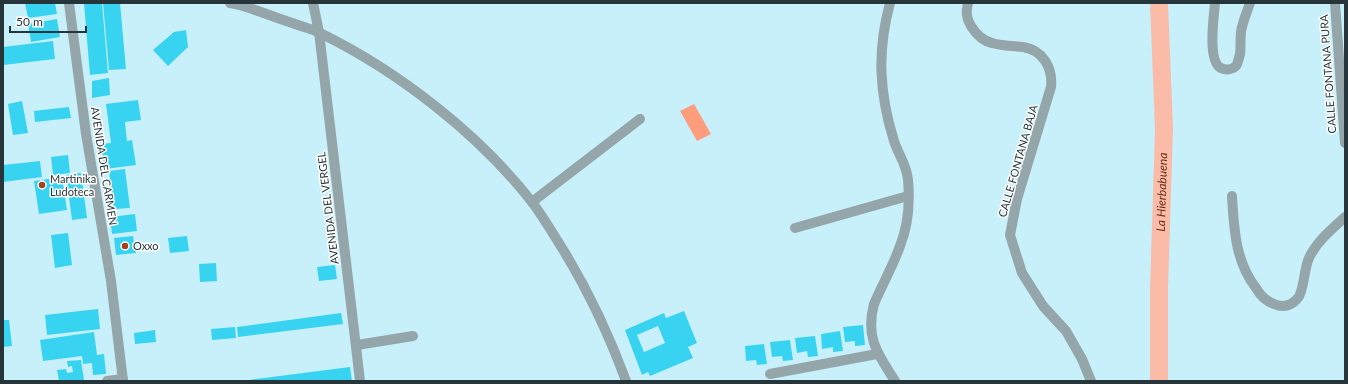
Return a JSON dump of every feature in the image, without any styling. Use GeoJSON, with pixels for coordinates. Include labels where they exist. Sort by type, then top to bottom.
{"type":"FeatureCollection","features":[{"type":"Feature","properties":{"kind":"street","name":"AVENIDA DEL CARMEN"},"geometry":{"type":"LineString","coordinates":[[69,3],[86,134],[111,281],[123,380]]}},
{"type":"Feature","properties":{"kind":"street"},"geometry":{"type":"LineString","coordinates":[[230,3],[319,32],[373,63],[434,106],[476,142],[532,202],[566,253],[581,279],[608,334],[626,381]]}},
{"type":"Feature","properties":{"kind":"street","name":"AVENIDA DEL VERGEL"},"geometry":{"type":"LineString","coordinates":[[313,3],[319,32],[357,345],[360,381]]}},
{"type":"Feature","properties":{"kind":"street"},"geometry":{"type":"LineString","coordinates":[[890,3],[882,42],[881,81],[886,111],[894,142],[907,171],[908,196],[906,224],[900,246],[876,300],[872,312],[870,329],[877,354],[895,381]]}},
{"type":"Feature","properties":{"kind":"street","name":"CALLE FONTANA BAJA"},"geometry":{"type":"LineString","coordinates":[[968,3],[966,12],[969,24],[981,38],[992,43],[1023,47],[1034,51],[1044,58],[1050,68],[1051,87],[1017,199],[1010,235],[1022,273],[1043,306],[1066,331],[1082,359],[1091,381]]}},
{"type":"Feature","properties":{"kind":"street"},"geometry":{"type":"LineString","coordinates":[[1215,3],[1212,36],[1213,53],[1217,64],[1220,68],[1225,69],[1232,69],[1236,66],[1239,60],[1241,31],[1250,3]]}},
{"type":"Feature","properties":{"kind":"street","name":"CALLE FONTANA PURA"},"geometry":{"type":"LineString","coordinates":[[1335,3],[1345,143]]}},
{"type":"Feature","properties":{"kind":"street"},"geometry":{"type":"LineString","coordinates":[[532,202],[640,119]]}},
{"type":"Feature","properties":{"kind":"street"},"geometry":{"type":"LineString","coordinates":[[795,228],[908,196]]}},
{"type":"Feature","properties":{"kind":"street"},"geometry":{"type":"LineString","coordinates":[[1232,196],[1234,233],[1239,257],[1247,277],[1264,298],[1270,303],[1282,307],[1293,304],[1299,298],[1309,258],[1318,242],[1345,217]]}},
{"type":"Feature","properties":{"kind":"street"},"geometry":{"type":"LineString","coordinates":[[357,345],[414,336]]}},
{"type":"Feature","properties":{"kind":"street"},"geometry":{"type":"LineString","coordinates":[[770,374],[877,354]]}},
{"type":"Feature","properties":{"kind":"street"},"geometry":{"type":"LineString","coordinates":[[107,381],[123,380]]}},
{"type":"Feature","properties":{"kind":"shaded area"},"geometry":{"type":"Polygon","coordinates":[[[694,104],[711,134],[697,141],[680,111],[694,104]]]}},
{"type":"Feature","properties":{"kind":"building"},"geometry":{"type":"Polygon","coordinates":[[[25,3],[55,3],[57,14],[28,18],[25,3]]]}},
{"type":"Feature","properties":{"kind":"building"},"geometry":{"type":"Polygon","coordinates":[[[84,3],[102,3],[108,73],[90,75],[84,3]]]}},
{"type":"Feature","properties":{"kind":"building"},"geometry":{"type":"Polygon","coordinates":[[[103,3],[120,3],[126,69],[109,70],[103,3]]]}},
{"type":"Feature","properties":{"kind":"building"},"geometry":{"type":"Polygon","coordinates":[[[57,19],[60,37],[31,42],[28,24],[57,19]]]}},
{"type":"Feature","properties":{"kind":"building"},"geometry":{"type":"Polygon","coordinates":[[[186,30],[188,47],[168,66],[153,50],[174,32],[186,30]]]}},
{"type":"Feature","properties":{"kind":"building"},"geometry":{"type":"Polygon","coordinates":[[[53,41],[55,59],[3,65],[3,47],[53,41]]]}},
{"type":"Feature","properties":{"kind":"building"},"geometry":{"type":"Polygon","coordinates":[[[109,78],[110,95],[92,98],[92,81],[109,78]]]}},
{"type":"Feature","properties":{"kind":"building"},"geometry":{"type":"Polygon","coordinates":[[[138,100],[141,120],[125,122],[127,141],[132,140],[136,165],[105,169],[101,144],[111,143],[106,104],[138,100]]]}},
{"type":"Feature","properties":{"kind":"building"},"geometry":{"type":"Polygon","coordinates":[[[22,101],[28,133],[13,135],[8,104],[22,101]]]}},
{"type":"Feature","properties":{"kind":"building"},"geometry":{"type":"Polygon","coordinates":[[[69,107],[71,118],[35,122],[34,111],[69,107]]]}},
{"type":"Feature","properties":{"kind":"building"},"geometry":{"type":"Polygon","coordinates":[[[68,155],[70,173],[53,175],[51,157],[68,155]]]}},
{"type":"Feature","properties":{"kind":"building"},"geometry":{"type":"Polygon","coordinates":[[[40,161],[42,177],[3,182],[3,165],[40,161]]]}},
{"type":"Feature","properties":{"kind":"building"},"geometry":{"type":"Polygon","coordinates":[[[125,169],[130,208],[114,209],[109,171],[125,169]]]}},
{"type":"Feature","properties":{"kind":"building"},"geometry":{"type":"Polygon","coordinates":[[[81,173],[87,218],[72,220],[66,175],[81,173]]]}},
{"type":"Feature","properties":{"kind":"building"},"geometry":{"type":"Polygon","coordinates":[[[62,177],[67,210],[39,214],[34,181],[62,177]]]}},
{"type":"Feature","properties":{"kind":"building"},"geometry":{"type":"Polygon","coordinates":[[[135,214],[137,231],[112,234],[110,217],[135,214]]]}},
{"type":"Feature","properties":{"kind":"building"},"geometry":{"type":"Polygon","coordinates":[[[68,233],[72,265],[55,268],[51,235],[68,233]]]}},
{"type":"Feature","properties":{"kind":"building"},"geometry":{"type":"Polygon","coordinates":[[[133,236],[136,253],[116,255],[114,238],[133,236]]]}},
{"type":"Feature","properties":{"kind":"building"},"geometry":{"type":"Polygon","coordinates":[[[187,236],[189,251],[170,253],[168,238],[187,236]]]}},
{"type":"Feature","properties":{"kind":"building"},"geometry":{"type":"Polygon","coordinates":[[[216,263],[217,281],[200,282],[199,264],[216,263]]]}},
{"type":"Feature","properties":{"kind":"building"},"geometry":{"type":"Polygon","coordinates":[[[335,265],[337,279],[319,281],[317,267],[335,265]]]}},
{"type":"Feature","properties":{"kind":"building"},"geometry":{"type":"Polygon","coordinates":[[[98,309],[100,329],[47,335],[45,315],[98,309]]]}},
{"type":"Feature","properties":{"kind":"building"},"geometry":{"type":"Polygon","coordinates":[[[684,311],[697,343],[688,347],[693,358],[650,376],[648,372],[642,375],[625,330],[664,313],[666,318],[684,311]],[[658,326],[637,335],[644,352],[665,343],[658,326]]]}},
{"type":"Feature","properties":{"kind":"building"},"geometry":{"type":"Polygon","coordinates":[[[341,313],[343,324],[238,337],[237,327],[341,313]]]}},
{"type":"Feature","properties":{"kind":"building"},"geometry":{"type":"Polygon","coordinates":[[[3,320],[9,320],[12,346],[3,347],[3,320]]]}},
{"type":"Feature","properties":{"kind":"building"},"geometry":{"type":"Polygon","coordinates":[[[863,325],[865,345],[855,346],[855,341],[845,342],[843,327],[863,325]]]}},
{"type":"Feature","properties":{"kind":"building"},"geometry":{"type":"Polygon","coordinates":[[[235,327],[236,338],[212,340],[211,329],[235,327]]]}},
{"type":"Feature","properties":{"kind":"building"},"geometry":{"type":"Polygon","coordinates":[[[155,330],[156,342],[135,344],[134,333],[155,330]]]}},
{"type":"Feature","properties":{"kind":"building"},"geometry":{"type":"Polygon","coordinates":[[[840,331],[843,351],[833,352],[833,347],[822,349],[821,334],[840,331]]]}},
{"type":"Feature","properties":{"kind":"building"},"geometry":{"type":"Polygon","coordinates":[[[94,332],[97,355],[104,354],[106,374],[93,375],[92,363],[83,364],[82,356],[43,361],[40,340],[94,332]]]}},
{"type":"Feature","properties":{"kind":"building"},"geometry":{"type":"Polygon","coordinates":[[[815,336],[818,356],[808,357],[807,351],[797,353],[795,338],[815,336]]]}},
{"type":"Feature","properties":{"kind":"building"},"geometry":{"type":"Polygon","coordinates":[[[790,340],[793,360],[783,361],[782,356],[772,357],[770,342],[790,340]]]}},
{"type":"Feature","properties":{"kind":"building"},"geometry":{"type":"Polygon","coordinates":[[[764,344],[767,364],[757,365],[756,360],[746,361],[745,346],[764,344]]]}},
{"type":"Feature","properties":{"kind":"building"},"geometry":{"type":"Polygon","coordinates":[[[81,360],[84,380],[59,381],[57,370],[66,369],[67,373],[73,372],[72,366],[68,367],[67,361],[81,360]]]}},
{"type":"Feature","properties":{"kind":"building"},"geometry":{"type":"Polygon","coordinates":[[[350,367],[352,381],[249,381],[249,380],[350,367]]]}},
{"type":"Feature","properties":{"kind":"waterway","name":"La Hierbabuena"},"geometry":{"type":"LineString","coordinates":[[1159,3],[1164,129],[1159,289],[1159,381]]}},
{"type":"Feature","properties":{"kind":"place","name":"Martinika Ludoteca"},"geometry":{"type":"Point","coordinates":[42,185]}},
{"type":"Feature","properties":{"kind":"place","name":"Oxxo"},"geometry":{"type":"Point","coordinates":[125,246]}}]}
